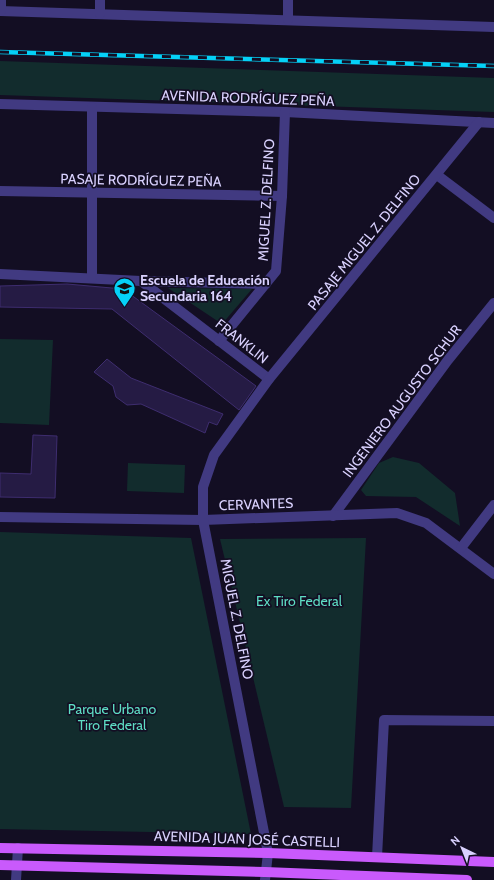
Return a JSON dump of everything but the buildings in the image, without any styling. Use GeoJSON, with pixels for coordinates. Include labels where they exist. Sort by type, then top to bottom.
{"type":"FeatureCollection","features":[{"type":"Feature","properties":{"kind":"main road","name":"AVENIDA JUAN JOSÉ CASTELLI"},"geometry":{"type":"LineString","coordinates":[[0,848],[268,853],[494,862]]}},
{"type":"Feature","properties":{"kind":"main road"},"geometry":{"type":"LineString","coordinates":[[0,865],[265,876],[467,880]]}},
{"type":"Feature","properties":{"kind":"street"},"geometry":{"type":"LineString","coordinates":[[1,0],[0,11],[494,27]]}},
{"type":"Feature","properties":{"kind":"street"},"geometry":{"type":"LineString","coordinates":[[100,0],[100,14]]}},
{"type":"Feature","properties":{"kind":"street"},"geometry":{"type":"LineString","coordinates":[[288,0],[288,20]]}},
{"type":"Feature","properties":{"kind":"street","name":"AVENIDA RODRÍGUEZ PEÑA"},"geometry":{"type":"LineString","coordinates":[[0,104],[285,112],[494,123]]}},
{"type":"Feature","properties":{"kind":"street"},"geometry":{"type":"LineString","coordinates":[[92,107],[92,278]]}},
{"type":"Feature","properties":{"kind":"street","name":"MIGUEL Z. DELFINO"},"geometry":{"type":"LineString","coordinates":[[219,341],[276,271],[282,196],[285,112]]}},
{"type":"Feature","properties":{"kind":"street","name":"PASAJE MIGUEL Z. DELFINO"},"geometry":{"type":"LineString","coordinates":[[269,379],[479,122]]}},
{"type":"Feature","properties":{"kind":"street"},"geometry":{"type":"LineString","coordinates":[[437,175],[494,218]]}},
{"type":"Feature","properties":{"kind":"street","name":"PASAJE RODRÍGUEZ PEÑA"},"geometry":{"type":"LineString","coordinates":[[0,191],[93,194],[282,196]]}},
{"type":"Feature","properties":{"kind":"street"},"geometry":{"type":"LineString","coordinates":[[0,274],[141,281],[266,284]]}},
{"type":"Feature","properties":{"kind":"street","name":"FRANKLIN"},"geometry":{"type":"LineString","coordinates":[[141,281],[269,379]]}},
{"type":"Feature","properties":{"kind":"street","name":"INGENIERO AUGUSTO SCHUR"},"geometry":{"type":"LineString","coordinates":[[333,516],[448,360],[494,303]]}},
{"type":"Feature","properties":{"kind":"street","name":"MIGUEL Z. DELFINO"},"geometry":{"type":"LineString","coordinates":[[265,876],[268,853],[203,520],[203,487],[214,455],[269,379]]}},
{"type":"Feature","properties":{"kind":"street"},"geometry":{"type":"LineString","coordinates":[[460,548],[494,506]]}},
{"type":"Feature","properties":{"kind":"street","name":"CERVANTES"},"geometry":{"type":"LineString","coordinates":[[0,517],[203,520],[397,513],[426,523],[494,574]]}},
{"type":"Feature","properties":{"kind":"street"},"geometry":{"type":"LineString","coordinates":[[377,857],[384,720],[494,720]]}},
{"type":"Feature","properties":{"kind":"street"},"geometry":{"type":"LineString","coordinates":[[16,880],[18,848]]}},
{"type":"Feature","properties":{"kind":"green space"},"geometry":{"type":"Polygon","coordinates":[[[0,61],[494,78],[494,112],[0,95],[0,61]]]}},
{"type":"Feature","properties":{"kind":"green space"},"geometry":{"type":"Polygon","coordinates":[[[168,288],[252,289],[222,324],[168,288]]]}},
{"type":"Feature","properties":{"kind":"green space"},"geometry":{"type":"Polygon","coordinates":[[[0,339],[53,340],[49,425],[0,423],[0,339]]]}},
{"type":"Feature","properties":{"kind":"green space"},"geometry":{"type":"Polygon","coordinates":[[[393,457],[419,463],[455,493],[460,526],[416,497],[366,496],[361,490],[379,463],[393,457]]]}},
{"type":"Feature","properties":{"kind":"green space"},"geometry":{"type":"Polygon","coordinates":[[[128,463],[185,465],[184,493],[127,491],[128,463]]]}},
{"type":"Feature","properties":{"kind":"green space","name":"Parque Urbano Tiro Federal"},"geometry":{"type":"Polygon","coordinates":[[[0,532],[191,538],[251,834],[0,829],[0,532]]]}},
{"type":"Feature","properties":{"kind":"green space","name":"Ex Tiro Federal"},"geometry":{"type":"Polygon","coordinates":[[[366,538],[351,808],[284,807],[220,539],[366,538]]]}},
{"type":"Feature","properties":{"kind":"railway"},"geometry":{"type":"LineString","coordinates":[[0,52],[494,66]]}},
{"type":"Feature","properties":{"kind":"place","name":"Escuela de Educación Secundaria 164"},"geometry":{"type":"Point","coordinates":[124,308]}}]}
